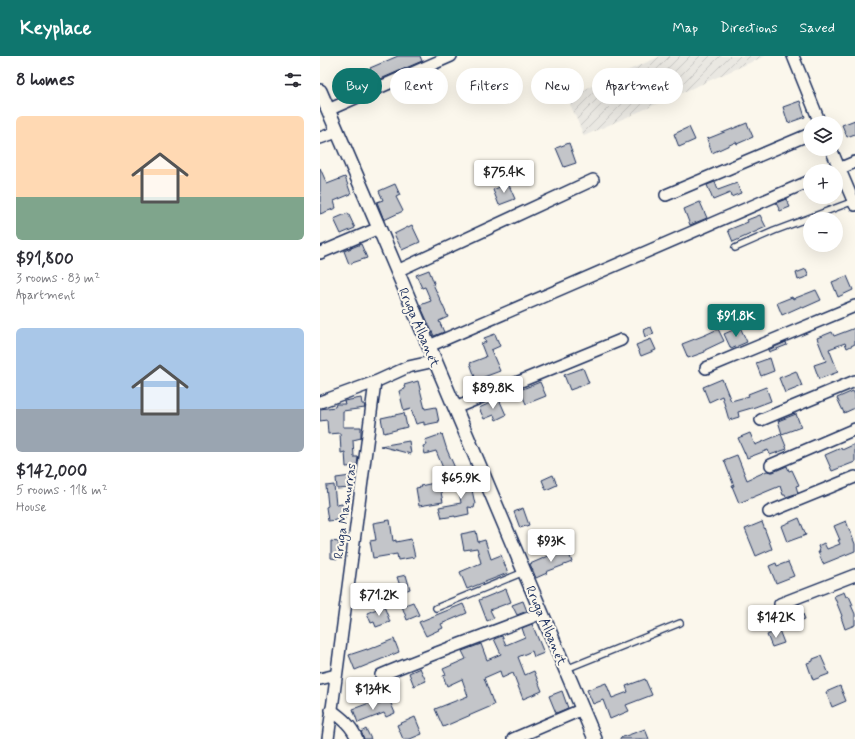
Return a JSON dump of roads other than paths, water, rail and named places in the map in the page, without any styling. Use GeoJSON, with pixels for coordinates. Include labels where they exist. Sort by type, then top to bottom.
{"type":"FeatureCollection","features":[{"type":"Feature","properties":{"kind":"street"},"geometry":{"type":"LineString","coordinates":[[328,110],[452,56]]}},
{"type":"Feature","properties":{"kind":"street"},"geometry":{"type":"LineString","coordinates":[[793,56],[817,116]]}},
{"type":"Feature","properties":{"kind":"street","name":"Rruga Albanët"},"geometry":{"type":"LineString","coordinates":[[320,92],[595,739]]}},
{"type":"Feature","properties":{"kind":"street"},"geometry":{"type":"LineString","coordinates":[[320,138],[337,132]]}},
{"type":"Feature","properties":{"kind":"street"},"geometry":{"type":"LineString","coordinates":[[666,195],[803,137]]}},
{"type":"Feature","properties":{"kind":"street"},"geometry":{"type":"LineString","coordinates":[[843,167],[855,162]]}},
{"type":"Feature","properties":{"kind":"street"},"geometry":{"type":"LineString","coordinates":[[397,271],[593,180]]}},
{"type":"Feature","properties":{"kind":"street"},"geometry":{"type":"LineString","coordinates":[[843,183],[854,203]]}},
{"type":"Feature","properties":{"kind":"street"},"geometry":{"type":"LineString","coordinates":[[429,346],[803,184]]}},
{"type":"Feature","properties":{"kind":"street"},"geometry":{"type":"LineString","coordinates":[[320,253],[379,228]]}},
{"type":"Feature","properties":{"kind":"street"},"geometry":{"type":"LineString","coordinates":[[706,368],[855,306]]}},
{"type":"Feature","properties":{"kind":"street"},"geometry":{"type":"LineString","coordinates":[[455,408],[621,340]]}},
{"type":"Feature","properties":{"kind":"street"},"geometry":{"type":"LineString","coordinates":[[320,402],[375,382],[408,367],[435,361]]}},
{"type":"Feature","properties":{"kind":"street"},"geometry":{"type":"LineString","coordinates":[[761,420],[855,380]]}},
{"type":"Feature","properties":{"kind":"street","name":"Rruga Mamurras"},"geometry":{"type":"LineString","coordinates":[[328,739],[375,382]]}},
{"type":"Feature","properties":{"kind":"street"},"geometry":{"type":"LineString","coordinates":[[770,465],[855,429]]}},
{"type":"Feature","properties":{"kind":"street"},"geometry":{"type":"LineString","coordinates":[[769,512],[855,477]]}},
{"type":"Feature","properties":{"kind":"street"},"geometry":{"type":"LineString","coordinates":[[780,604],[855,575]]}},
{"type":"Feature","properties":{"kind":"street"},"geometry":{"type":"LineString","coordinates":[[381,674],[542,612]]}},
{"type":"Feature","properties":{"kind":"street"},"geometry":{"type":"LineString","coordinates":[[320,679],[336,675]]}},
{"type":"Feature","properties":{"kind":"street"},"geometry":{"type":"LineString","coordinates":[[331,710],[346,721],[357,739]]}},
{"type":"Feature","properties":{"kind":"street"},"geometry":{"type":"LineString","coordinates":[[513,739],[583,710]]}},
{"type":"Feature","properties":{"kind":"lane"},"geometry":{"type":"LineString","coordinates":[[735,248],[774,231],[854,203]]}},
{"type":"Feature","properties":{"kind":"lane"},"geometry":{"type":"LineString","coordinates":[[436,608],[524,572]]}},
{"type":"Feature","properties":{"kind":"lane"},"geometry":{"type":"LineString","coordinates":[[566,669],[680,623]]}}]}
